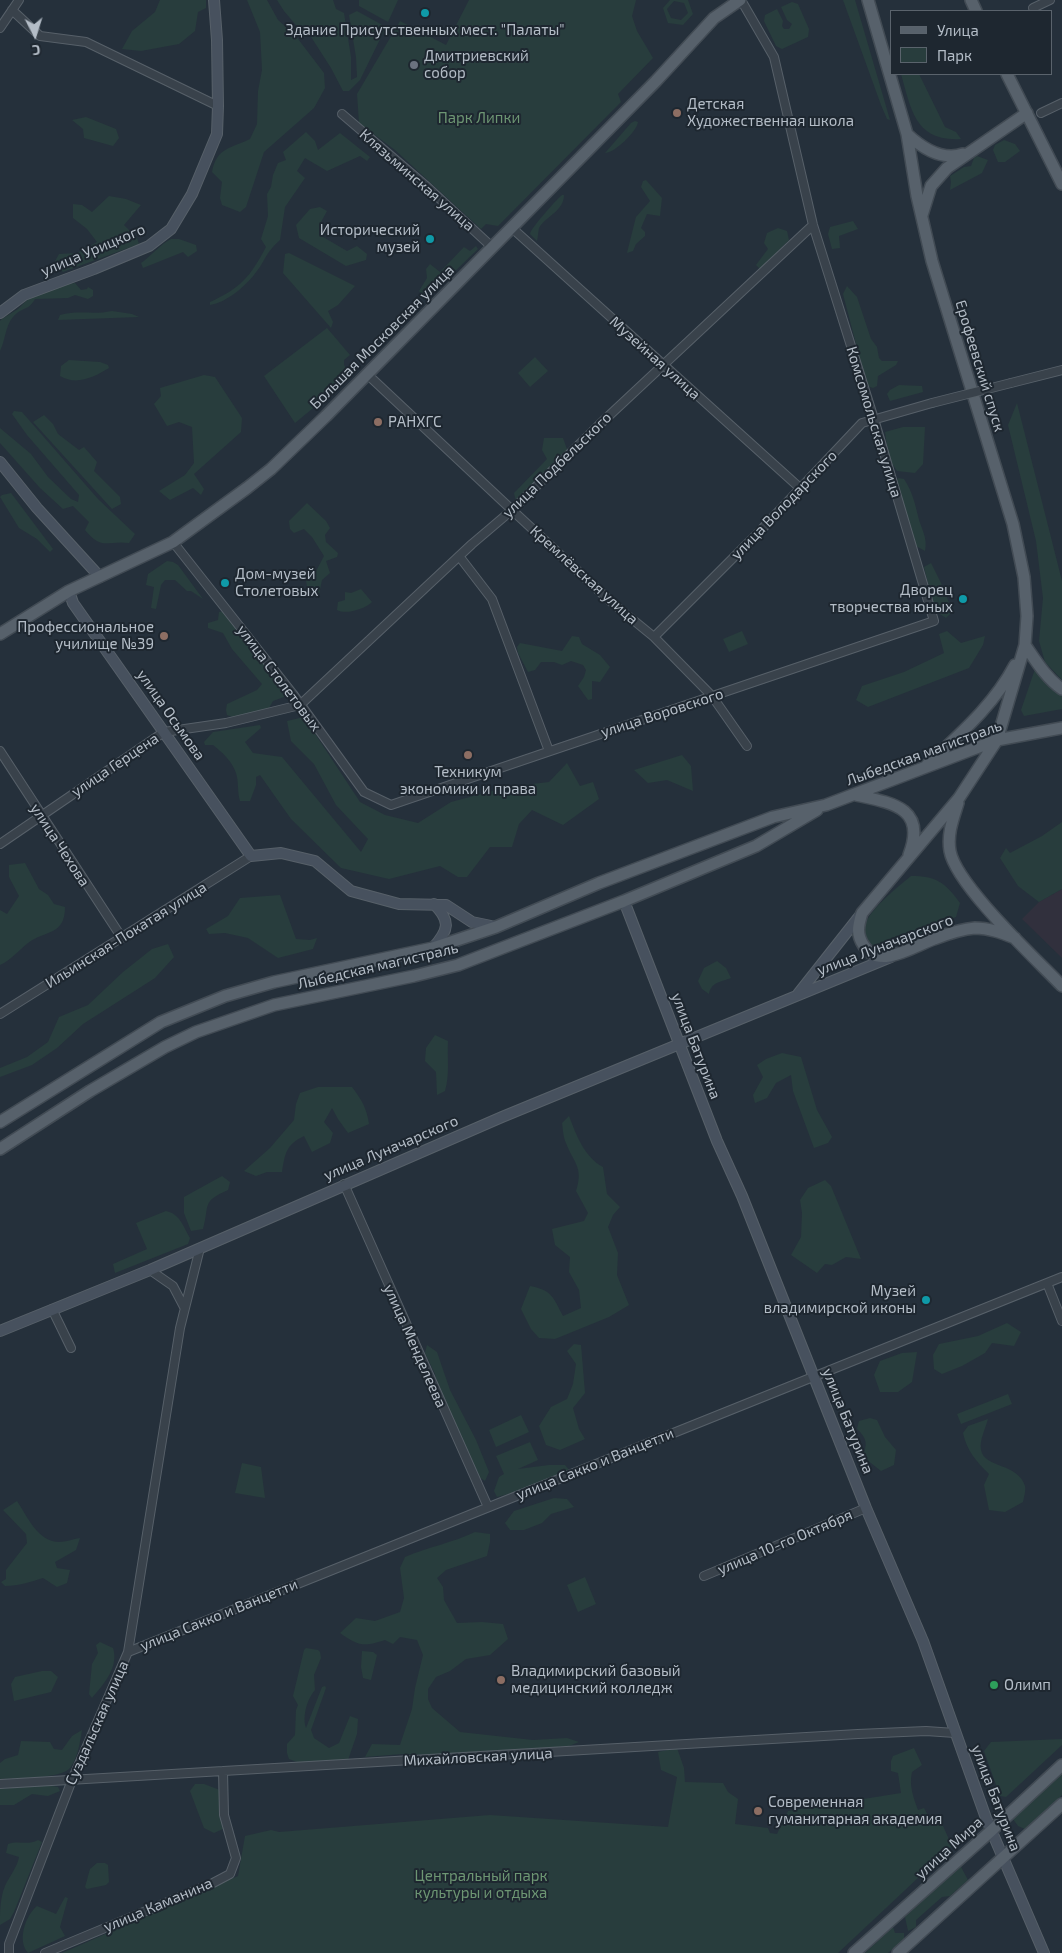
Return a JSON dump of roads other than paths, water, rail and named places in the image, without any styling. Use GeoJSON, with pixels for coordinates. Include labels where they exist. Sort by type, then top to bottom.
{"type":"FeatureCollection","features":[{"type":"Feature","properties":{"kind":"main road","name":"улица Урицкого"},"geometry":{"type":"LineString","coordinates":[[0,313],[24,294],[94,269],[149,246],[171,229],[192,194],[216,134],[218,40],[214,0]]}},
{"type":"Feature","properties":{"kind":"main road","name":"Большая Московская улица"},"geometry":{"type":"LineString","coordinates":[[0,634],[69,591],[173,542],[271,468],[367,374],[656,82],[714,18],[740,0]]}},
{"type":"Feature","properties":{"kind":"main road","name":"Ерофеевский спуск"},"geometry":{"type":"LineString","coordinates":[[868,0],[907,134],[932,261],[1018,546],[1026,594],[1025,645],[997,740],[959,798]]}},
{"type":"Feature","properties":{"kind":"main road"},"geometry":{"type":"LineString","coordinates":[[1008,75],[1060,177]]}},
{"type":"Feature","properties":{"kind":"main road"},"geometry":{"type":"LineString","coordinates":[[922,217],[931,186],[947,168],[966,153],[1027,113]]}},
{"type":"Feature","properties":{"kind":"main road"},"geometry":{"type":"LineString","coordinates":[[907,134],[919,145],[936,153],[946,156],[958,156],[966,153]]}},
{"type":"Feature","properties":{"kind":"main road"},"geometry":{"type":"LineString","coordinates":[[0,462],[37,508],[100,577]]}},
{"type":"Feature","properties":{"kind":"main road","name":"улица Осьмова"},"geometry":{"type":"LineString","coordinates":[[69,591],[73,603],[251,856]]}},
{"type":"Feature","properties":{"kind":"main road"},"geometry":{"type":"LineString","coordinates":[[923,769],[971,724],[995,696],[1007,680],[1025,645],[1039,666],[1062,689]]}},
{"type":"Feature","properties":{"kind":"main road","name":"Лыбедская магистраль"},"geometry":{"type":"LineString","coordinates":[[0,1122],[160,1022],[225,996],[274,982],[433,948],[496,927],[599,883],[773,817],[826,805],[997,740],[1062,728]]}},
{"type":"Feature","properties":{"kind":"main road"},"geometry":{"type":"LineString","coordinates":[[855,794],[888,802],[902,809],[910,819],[914,828],[914,842],[906,863]]}},
{"type":"Feature","properties":{"kind":"main road"},"geometry":{"type":"LineString","coordinates":[[959,798],[949,834],[950,853],[957,870],[976,895],[1062,986]]}},
{"type":"Feature","properties":{"kind":"main road","name":"улица Луначарского"},"geometry":{"type":"LineString","coordinates":[[796,996],[862,913],[959,798]]}},
{"type":"Feature","properties":{"kind":"main road","name":"Лыбедская магистраль"},"geometry":{"type":"LineString","coordinates":[[0,1149],[90,1091],[165,1047],[196,1032],[274,1005],[458,965],[624,901],[756,846],[826,805]]}},
{"type":"Feature","properties":{"kind":"main road"},"geometry":{"type":"LineString","coordinates":[[251,856],[280,854],[315,861],[351,891],[399,904],[446,905],[472,922],[496,927]]}},
{"type":"Feature","properties":{"kind":"main road","name":"улица Батурина"},"geometry":{"type":"LineString","coordinates":[[624,901],[866,1508],[923,1641],[991,1831],[1044,1953]]}},
{"type":"Feature","properties":{"kind":"main road"},"geometry":{"type":"LineString","coordinates":[[433,948],[442,938],[447,923],[444,913],[434,904]]}},
{"type":"Feature","properties":{"kind":"main road"},"geometry":{"type":"LineString","coordinates":[[862,913],[857,930],[859,940],[867,951],[876,956],[899,954]]}},
{"type":"Feature","properties":{"kind":"main road","name":"улица Луначарского"},"geometry":{"type":"LineString","coordinates":[[0,1331],[150,1270],[344,1184],[679,1043],[932,939],[975,928],[992,929],[1016,938]]}},
{"type":"Feature","properties":{"kind":"main road","name":"улица Мира"},"geometry":{"type":"LineString","coordinates":[[854,1953],[1062,1765]]}},
{"type":"Feature","properties":{"kind":"main road"},"geometry":{"type":"LineString","coordinates":[[898,1953],[1062,1804]]}},
{"type":"Feature","properties":{"kind":"street"},"geometry":{"type":"LineString","coordinates":[[0,28],[20,0]]}},
{"type":"Feature","properties":{"kind":"street","name":"Комсомольская улица"},"geometry":{"type":"LineString","coordinates":[[740,0],[774,57],[813,225],[874,419],[934,621]]}},
{"type":"Feature","properties":{"kind":"street"},"geometry":{"type":"LineString","coordinates":[[1032,8],[1050,0]]}},
{"type":"Feature","properties":{"kind":"street"},"geometry":{"type":"LineString","coordinates":[[12,10],[40,36],[86,42],[218,106]]}},
{"type":"Feature","properties":{"kind":"street"},"geometry":{"type":"LineString","coordinates":[[1041,113],[1062,102]]}},
{"type":"Feature","properties":{"kind":"street","name":"Клязьминская улица"},"geometry":{"type":"LineString","coordinates":[[342,114],[426,185],[492,247]]}},
{"type":"Feature","properties":{"kind":"street","name":"улица Подбельского"},"geometry":{"type":"LineString","coordinates":[[300,705],[459,556],[512,510],[813,225]]}},
{"type":"Feature","properties":{"kind":"street","name":"Музейная улица"},"geometry":{"type":"LineString","coordinates":[[512,228],[800,488]]}},
{"type":"Feature","properties":{"kind":"street","name":"улица Володарского"},"geometry":{"type":"LineString","coordinates":[[654,637],[862,422],[1062,370]]}},
{"type":"Feature","properties":{"kind":"street","name":"Кремлёвская улица"},"geometry":{"type":"LineString","coordinates":[[367,374],[610,600],[654,637],[712,696],[747,746]]}},
{"type":"Feature","properties":{"kind":"street","name":"улица Столетовых"},"geometry":{"type":"LineString","coordinates":[[173,542],[300,705],[364,792],[391,805]]}},
{"type":"Feature","properties":{"kind":"street"},"geometry":{"type":"LineString","coordinates":[[459,556],[492,599],[549,750]]}},
{"type":"Feature","properties":{"kind":"street","name":"улица Воровского"},"geometry":{"type":"LineString","coordinates":[[391,805],[934,621]]}},
{"type":"Feature","properties":{"kind":"street","name":"улица Герцена"},"geometry":{"type":"LineString","coordinates":[[0,844],[164,732],[226,723],[300,705]]}},
{"type":"Feature","properties":{"kind":"street","name":"улица Чехова"},"geometry":{"type":"LineString","coordinates":[[0,752],[40,816],[122,938]]}},
{"type":"Feature","properties":{"kind":"street","name":"Ильинская-Покатая улица"},"geometry":{"type":"LineString","coordinates":[[0,1014],[251,856]]}},
{"type":"Feature","properties":{"kind":"street","name":"улица Менделеева"},"geometry":{"type":"LineString","coordinates":[[344,1184],[488,1507]]}},
{"type":"Feature","properties":{"kind":"street","name":"Суздальская улица"},"geometry":{"type":"LineString","coordinates":[[9,1953],[9,1944],[72,1780],[128,1652],[184,1307],[200,1248]]}},
{"type":"Feature","properties":{"kind":"street"},"geometry":{"type":"LineString","coordinates":[[150,1270],[173,1286],[184,1307]]}},
{"type":"Feature","properties":{"kind":"street","name":"улица Сакко и Ванцетти"},"geometry":{"type":"LineString","coordinates":[[128,1652],[1062,1277]]}},
{"type":"Feature","properties":{"kind":"street"},"geometry":{"type":"LineString","coordinates":[[1046,1283],[1062,1321]]}},
{"type":"Feature","properties":{"kind":"street"},"geometry":{"type":"LineString","coordinates":[[52,1309],[71,1348]]}},
{"type":"Feature","properties":{"kind":"street","name":"улица 10-го Октября"},"geometry":{"type":"LineString","coordinates":[[704,1576],[866,1508]]}},
{"type":"Feature","properties":{"kind":"street","name":"Михайловская улица"},"geometry":{"type":"LineString","coordinates":[[0,1784],[843,1735],[926,1731],[955,1733]]}},
{"type":"Feature","properties":{"kind":"street","name":"улица Каманина"},"geometry":{"type":"LineString","coordinates":[[45,1953],[207,1886],[230,1874],[236,1858],[224,1815],[223,1771]]}},
{"type":"Feature","properties":{"kind":"place","name":"Здание Присутственных мест. \"Палаты\""},"geometry":{"type":"Point","coordinates":[425,13]}},
{"type":"Feature","properties":{"kind":"place","name":"Дмитриевский собор"},"geometry":{"type":"Point","coordinates":[414,65]}},
{"type":"Feature","properties":{"kind":"place","name":"Детская Художественная школа"},"geometry":{"type":"Point","coordinates":[677,113]}},
{"type":"Feature","properties":{"kind":"place","name":"Исторический музей"},"geometry":{"type":"Point","coordinates":[430,239]}},
{"type":"Feature","properties":{"kind":"place","name":"РАНХГС"},"geometry":{"type":"Point","coordinates":[378,422]}},
{"type":"Feature","properties":{"kind":"place","name":"Дом-музей Столетовых"},"geometry":{"type":"Point","coordinates":[225,583]}},
{"type":"Feature","properties":{"kind":"place","name":"Дворец творчества юных"},"geometry":{"type":"Point","coordinates":[963,599]}},
{"type":"Feature","properties":{"kind":"place","name":"Профессиональное училище №39"},"geometry":{"type":"Point","coordinates":[164,636]}},
{"type":"Feature","properties":{"kind":"place","name":"Техникум экономики и права"},"geometry":{"type":"Point","coordinates":[468,755]}},
{"type":"Feature","properties":{"kind":"place","name":"Музей владимирской иконы"},"geometry":{"type":"Point","coordinates":[926,1300]}},
{"type":"Feature","properties":{"kind":"place","name":"Владимирский базовый медицинский колледж"},"geometry":{"type":"Point","coordinates":[501,1680]}},
{"type":"Feature","properties":{"kind":"place","name":"Олимп"},"geometry":{"type":"Point","coordinates":[994,1685]}},
{"type":"Feature","properties":{"kind":"place","name":"Современная гуманитарная академия"},"geometry":{"type":"Point","coordinates":[758,1811]}},
{"type":"Feature","properties":{"kind":"park label","name":"Парк Липки"},"geometry":{"type":"Point","coordinates":[479,118]}},
{"type":"Feature","properties":{"kind":"park label","name":"Центральный парк культуры и отдыха"},"geometry":{"type":"Point","coordinates":[481,1884]}}]}
